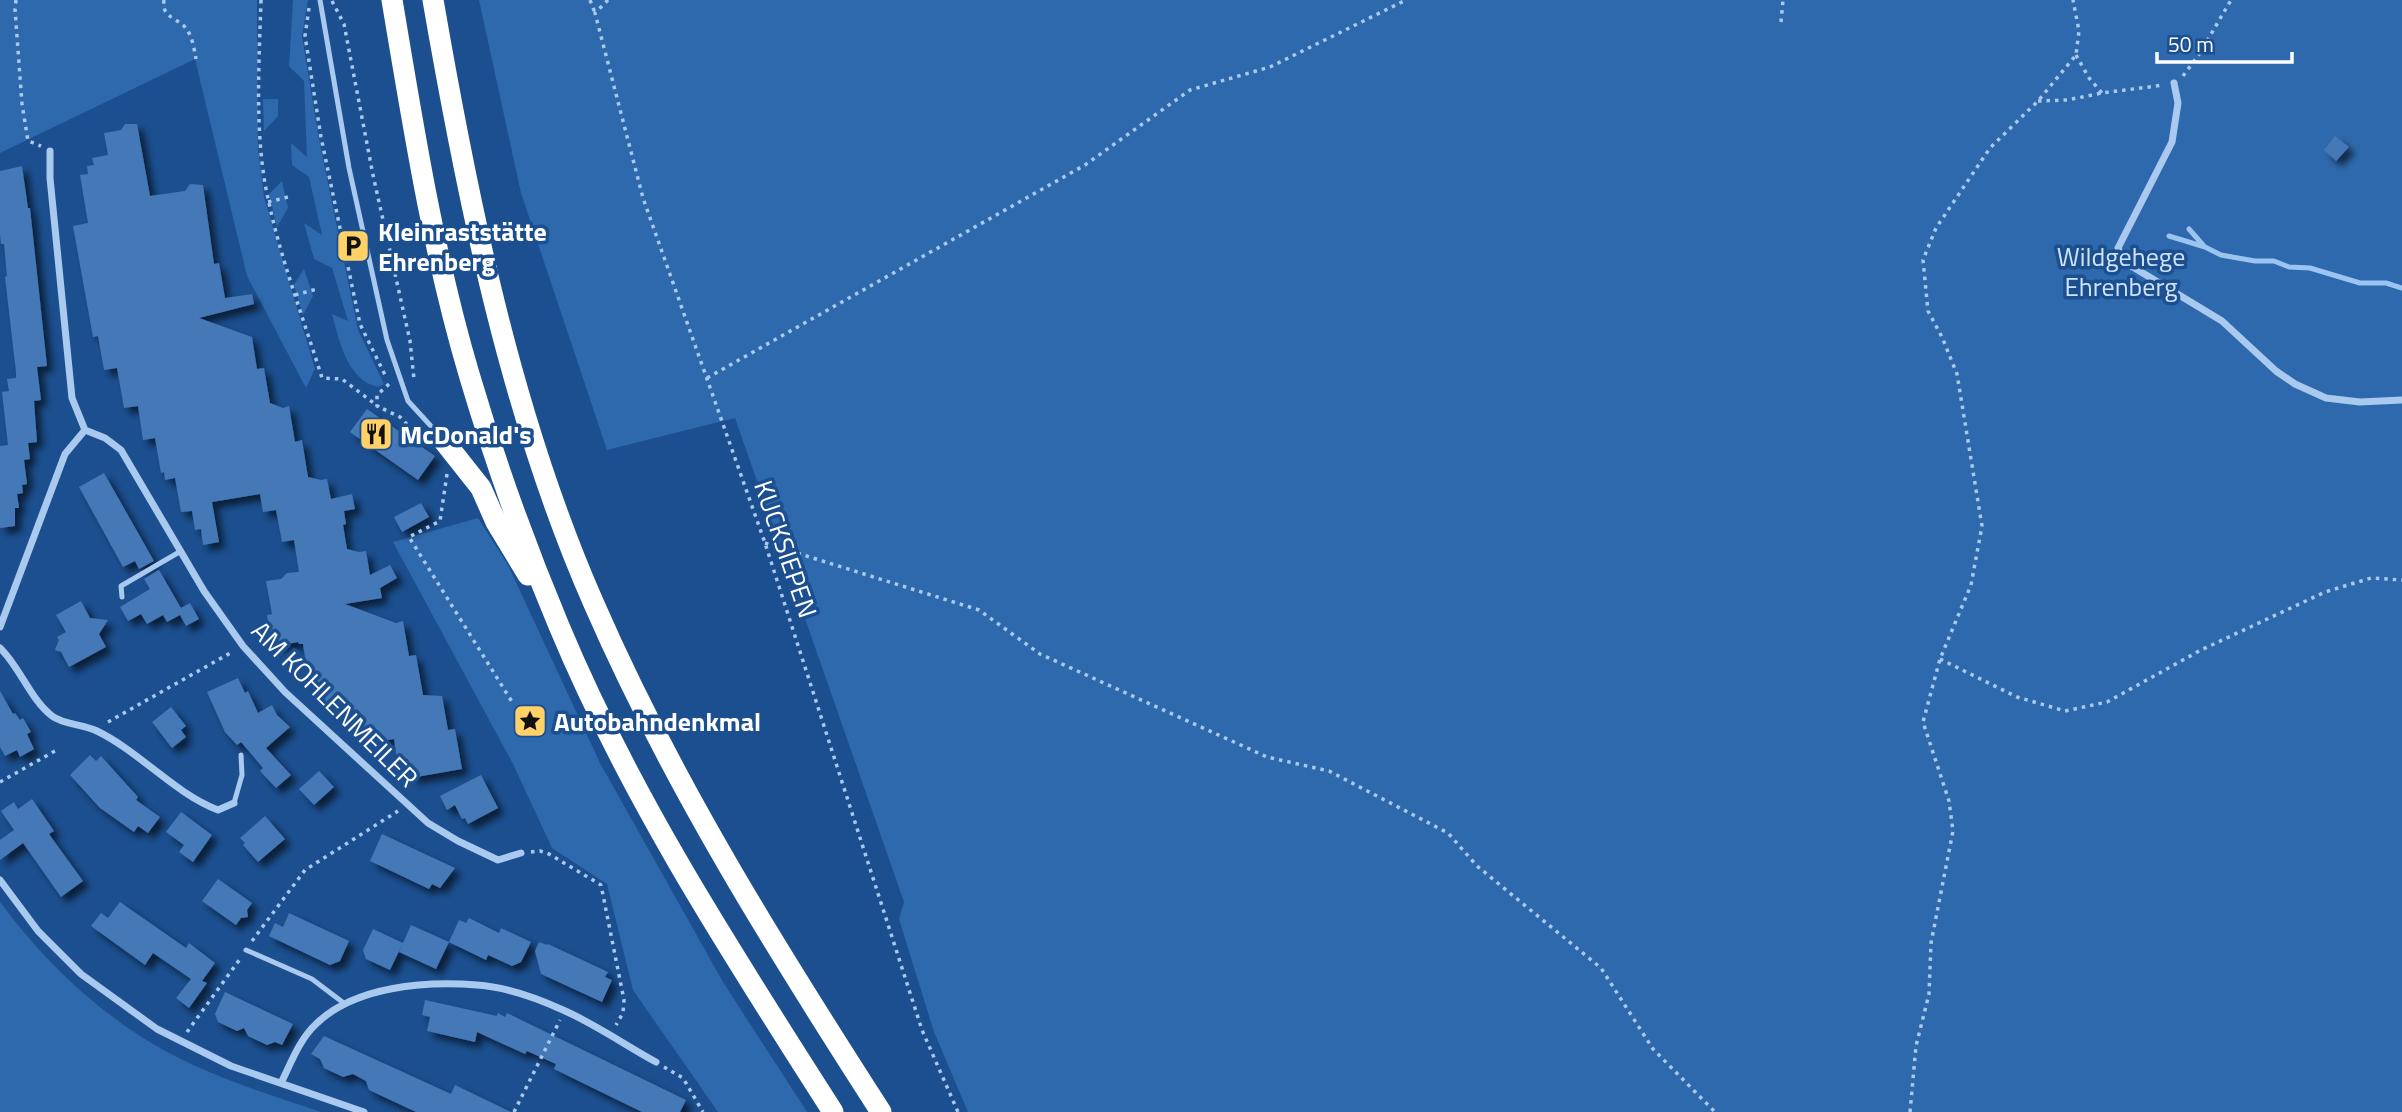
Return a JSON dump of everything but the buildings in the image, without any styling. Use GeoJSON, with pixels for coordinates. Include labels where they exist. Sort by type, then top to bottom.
{"type":"FeatureCollection","features":[{"type":"Feature","properties":{"kind":"highway"},"geometry":{"type":"LineString","coordinates":[[392,0],[412,121],[435,234],[469,374],[526,542],[560,628],[635,786],[655,822],[715,928],[833,1112]]}},
{"type":"Feature","properties":{"kind":"highway"},"geometry":{"type":"LineString","coordinates":[[433,0],[471,202],[508,355],[547,482],[593,604],[650,722],[739,886],[791,973],[881,1112]]}},
{"type":"Feature","properties":{"kind":"highway"},"geometry":{"type":"LineString","coordinates":[[436,443],[481,488],[496,522],[560,628]]}},
{"type":"Feature","properties":{"kind":"street"},"geometry":{"type":"LineString","coordinates":[[2174,83],[2178,103],[2172,142],[2118,248],[2123,261],[2222,321],[2276,371],[2295,384],[2326,398],[2360,401],[2402,400]]}},
{"type":"Feature","properties":{"kind":"street"},"geometry":{"type":"LineString","coordinates":[[0,627],[65,454],[85,430],[72,398],[50,178],[50,150]]}},
{"type":"Feature","properties":{"kind":"street","name":"AM KOHLENMEILER"},"geometry":{"type":"LineString","coordinates":[[85,430],[105,438],[121,450],[204,591],[243,646],[285,692],[428,823],[498,860],[521,853]]}},
{"type":"Feature","properties":{"kind":"street"},"geometry":{"type":"LineString","coordinates":[[0,648],[43,708],[54,718],[95,729],[131,751],[203,804],[218,810],[234,803]]}},
{"type":"Feature","properties":{"kind":"street"},"geometry":{"type":"LineString","coordinates":[[0,880],[38,931],[81,974],[129,1010],[179,1042],[231,1066],[364,1112]]}},
{"type":"Feature","properties":{"kind":"street"},"geometry":{"type":"LineString","coordinates":[[281,1083],[300,1043],[327,1014],[345,1004],[382,992],[430,984],[479,985],[520,993],[565,1010],[656,1062]]}},
{"type":"Feature","properties":{"kind":"lane"},"geometry":{"type":"LineString","coordinates":[[320,0],[349,168],[387,340],[408,401],[436,443]]}},
{"type":"Feature","properties":{"kind":"lane"},"geometry":{"type":"LineString","coordinates":[[122,597],[121,586],[181,551]]}},
{"type":"Feature","properties":{"kind":"lane"},"geometry":{"type":"LineString","coordinates":[[234,803],[242,775],[241,755]]}},
{"type":"Feature","properties":{"kind":"lane"},"geometry":{"type":"LineString","coordinates":[[246,950],[312,979],[345,1004]]}},
{"type":"Feature","properties":{"kind":"path"},"geometry":{"type":"LineString","coordinates":[[16,0],[22,104],[28,141],[50,150]]}},
{"type":"Feature","properties":{"kind":"path"},"geometry":{"type":"LineString","coordinates":[[164,0],[163,9],[167,16],[184,26],[191,38],[196,59]]}},
{"type":"Feature","properties":{"kind":"path"},"geometry":{"type":"LineString","coordinates":[[261,0],[260,117],[268,202],[295,295],[321,378],[342,379],[387,413],[388,417]]}},
{"type":"Feature","properties":{"kind":"path"},"geometry":{"type":"LineString","coordinates":[[313,0],[309,8],[305,36],[321,137],[360,324],[390,386],[377,395],[377,406]]}},
{"type":"Feature","properties":{"kind":"path"},"geometry":{"type":"LineString","coordinates":[[332,0],[344,24],[373,175],[410,341],[416,384]]}},
{"type":"Feature","properties":{"kind":"path","name":"KUCKSIEPEN"},"geometry":{"type":"LineString","coordinates":[[590,0],[643,198],[765,544],[922,1030],[958,1112]]}},
{"type":"Feature","properties":{"kind":"path"},"geometry":{"type":"LineString","coordinates":[[594,13],[608,0]]}},
{"type":"Feature","properties":{"kind":"path"},"geometry":{"type":"LineString","coordinates":[[707,378],[1085,165],[1190,90],[1270,66],[1406,0]]}},
{"type":"Feature","properties":{"kind":"path"},"geometry":{"type":"LineString","coordinates":[[1781,22],[1783,0]]}},
{"type":"Feature","properties":{"kind":"path"},"geometry":{"type":"LineString","coordinates":[[1910,1112],[1916,1046],[1929,994],[1931,943],[1953,831],[1949,801],[1923,722],[1940,659],[1971,585],[1982,526],[1956,374],[1942,337],[1928,312],[1923,260],[1936,228],[1990,148],[2038,101],[2076,55],[2079,31],[2073,0]]}},
{"type":"Feature","properties":{"kind":"path"},"geometry":{"type":"LineString","coordinates":[[2038,101],[2067,100],[2174,83],[2200,53],[2231,0]]}},
{"type":"Feature","properties":{"kind":"path"},"geometry":{"type":"LineString","coordinates":[[2076,55],[2089,78],[2102,93]]}},
{"type":"Feature","properties":{"kind":"path"},"geometry":{"type":"LineString","coordinates":[[268,202],[292,196]]}},
{"type":"Feature","properties":{"kind":"path"},"geometry":{"type":"LineString","coordinates":[[295,295],[317,289]]}},
{"type":"Feature","properties":{"kind":"path"},"geometry":{"type":"LineString","coordinates":[[377,406],[400,417],[436,443]]}},
{"type":"Feature","properties":{"kind":"path"},"geometry":{"type":"LineString","coordinates":[[448,467],[440,521],[409,537],[514,705]]}},
{"type":"Feature","properties":{"kind":"path"},"geometry":{"type":"LineString","coordinates":[[765,544],[979,610],[1040,654],[1267,757],[1329,771],[1448,833],[1476,866],[1601,968],[1653,1049],[1715,1112]]}},
{"type":"Feature","properties":{"kind":"path"},"geometry":{"type":"LineString","coordinates":[[1940,659],[2017,697],[2065,711],[2107,702],[2201,650],[2325,592],[2371,578],[2402,580]]}},
{"type":"Feature","properties":{"kind":"path"},"geometry":{"type":"LineString","coordinates":[[95,729],[243,646]]}},
{"type":"Feature","properties":{"kind":"path"},"geometry":{"type":"LineString","coordinates":[[0,782],[55,751]]}},
{"type":"Feature","properties":{"kind":"path"},"geometry":{"type":"LineString","coordinates":[[179,1042],[305,870],[407,805]]}},
{"type":"Feature","properties":{"kind":"path"},"geometry":{"type":"LineString","coordinates":[[521,853],[540,851],[549,854],[601,885],[624,1000],[623,1013],[610,1036]]}},
{"type":"Feature","properties":{"kind":"path"},"geometry":{"type":"LineString","coordinates":[[514,1112],[565,1010]]}},
{"type":"Feature","properties":{"kind":"path"},"geometry":{"type":"LineString","coordinates":[[656,1062],[683,1078],[703,1112]]}},
{"type":"Feature","properties":{"kind":"green space"},"geometry":{"type":"Polygon","coordinates":[[[0,0],[257,0],[258,148],[264,197],[315,369],[306,388],[247,276],[195,59],[0,153],[0,0]]]}},
{"type":"Feature","properties":{"kind":"green space"},"geometry":{"type":"Polygon","coordinates":[[[293,0],[308,0],[302,36],[319,139],[358,330],[384,384],[378,387],[359,376],[346,358],[332,314],[348,321],[332,268],[314,259],[304,223],[322,235],[309,177],[292,165],[291,143],[307,157],[304,81],[289,66],[293,0]]]}},
{"type":"Feature","properties":{"kind":"green space","name":"Wildgehege Ehrenberg"},"geometry":{"type":"Polygon","coordinates":[[[479,0],[2402,0],[2402,1112],[968,1112],[934,1032],[899,919],[904,902],[735,418],[607,450],[521,193],[479,0]]]}},
{"type":"Feature","properties":{"kind":"green space"},"geometry":{"type":"Polygon","coordinates":[[[263,99],[278,99],[278,116],[264,131],[263,99]]]}},
{"type":"Feature","properties":{"kind":"green space"},"geometry":{"type":"Polygon","coordinates":[[[282,181],[288,208],[277,227],[269,194],[282,181]]]}},
{"type":"Feature","properties":{"kind":"green space"},"geometry":{"type":"Polygon","coordinates":[[[304,269],[313,296],[303,315],[294,285],[304,269]]]}},
{"type":"Feature","properties":{"kind":"green space"},"geometry":{"type":"Polygon","coordinates":[[[478,518],[508,565],[600,763],[723,982],[807,1112],[718,1112],[633,990],[607,884],[552,848],[513,764],[393,542],[478,518]]]}},
{"type":"Feature","properties":{"kind":"green space"},"geometry":{"type":"Polygon","coordinates":[[[0,902],[36,946],[77,987],[146,1040],[208,1071],[321,1112],[0,1112],[0,902]]]}},
{"type":"Feature","properties":{"kind":"waterway"},"geometry":{"type":"LineString","coordinates":[[2189,229],[2203,245]]}},
{"type":"Feature","properties":{"kind":"waterway"},"geometry":{"type":"LineString","coordinates":[[2169,236],[2221,255],[2255,261],[2274,261],[2289,267],[2310,268],[2360,283],[2386,283],[2402,288]]}},
{"type":"Feature","properties":{"kind":"place","name":"Kleinraststätte Ehrenberg"},"geometry":{"type":"Point","coordinates":[353,246]}},
{"type":"Feature","properties":{"kind":"place","name":"McDonald's"},"geometry":{"type":"Point","coordinates":[376,434]}},
{"type":"Feature","properties":{"kind":"place","name":"Autobahndenkmal"},"geometry":{"type":"Point","coordinates":[530,721]}}]}
